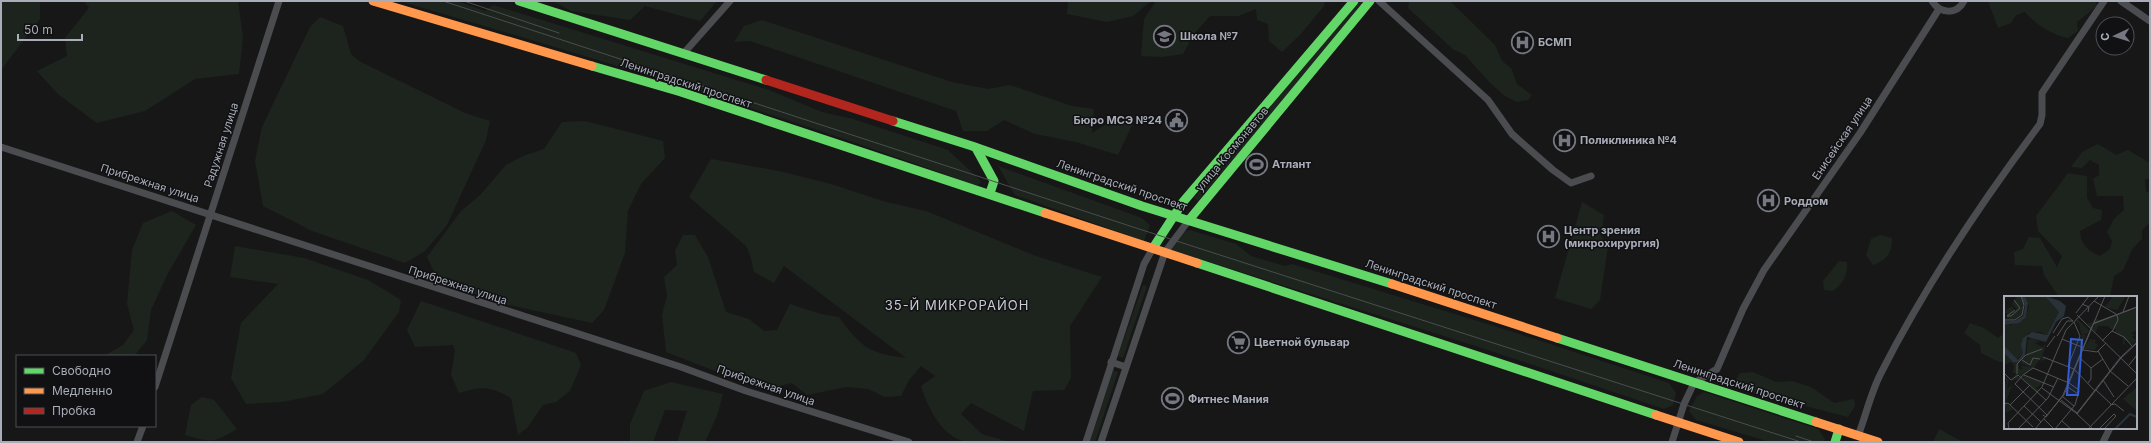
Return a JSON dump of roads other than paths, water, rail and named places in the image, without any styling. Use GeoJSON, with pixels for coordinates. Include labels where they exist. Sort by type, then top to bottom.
{"type":"FeatureCollection","features":[{"type":"Feature","properties":{"kind":"main road","name":"Ленинградский проспект"},"geometry":{"type":"LineString","coordinates":[[373,1],[673,90],[990,193],[1211,269],[1739,442]]}},
{"type":"Feature","properties":{"kind":"main road","name":"Ленинградский проспект"},"geometry":{"type":"LineString","coordinates":[[519,1],[976,148],[1174,216],[1282,248],[1878,442]]}},
{"type":"Feature","properties":{"kind":"main road","name":"улица Космонавтов"},"geometry":{"type":"LineString","coordinates":[[1153,248],[1183,202],[1354,1]]}},
{"type":"Feature","properties":{"kind":"main road","name":"улица Космонавтов"},"geometry":{"type":"LineString","coordinates":[[1189,220],[1370,1]]}},
{"type":"Feature","properties":{"kind":"main road"},"geometry":{"type":"LineString","coordinates":[[976,148],[994,181],[990,193]]}},
{"type":"Feature","properties":{"kind":"main road"},"geometry":{"type":"LineString","coordinates":[[1835,442],[1839,429]]}},
{"type":"Feature","properties":{"kind":"street","name":"Радужная улица"},"geometry":{"type":"LineString","coordinates":[[156,384],[279,1]]}},
{"type":"Feature","properties":{"kind":"street"},"geometry":{"type":"LineString","coordinates":[[683,54],[730,1]]}},
{"type":"Feature","properties":{"kind":"street"},"geometry":{"type":"LineString","coordinates":[[1379,1],[1488,100],[1512,134],[1553,170],[1571,183],[1591,176]]}},
{"type":"Feature","properties":{"kind":"street"},"geometry":{"type":"LineString","coordinates":[[1932,1],[1939,9],[1954,10],[1960,8],[1964,1]]}},
{"type":"Feature","properties":{"kind":"street"},"geometry":{"type":"LineString","coordinates":[[1858,436],[1880,374],[1946,256],[1989,193],[2040,124],[2042,115],[2042,93],[2104,1]]}},
{"type":"Feature","properties":{"kind":"street"},"geometry":{"type":"LineString","coordinates":[[2121,1],[2150,21]]}},
{"type":"Feature","properties":{"kind":"street","name":"Енисейская улица"},"geometry":{"type":"LineString","coordinates":[[1694,383],[1717,370],[1743,309],[1764,270],[1860,133],[1939,9]]}},
{"type":"Feature","properties":{"kind":"street","name":"Прибрежная улица"},"geometry":{"type":"LineString","coordinates":[[1,147],[681,367],[746,391],[909,442]]}},
{"type":"Feature","properties":{"kind":"street","name":"улица Космонавтов"},"geometry":{"type":"LineString","coordinates":[[1101,442],[1165,252],[1189,220]]}},
{"type":"Feature","properties":{"kind":"street","name":"улица Космонавтов"},"geometry":{"type":"LineString","coordinates":[[1086,442],[1144,264],[1153,248]]}},
{"type":"Feature","properties":{"kind":"street"},"geometry":{"type":"LineString","coordinates":[[1111,362],[1126,367]]}},
{"type":"Feature","properties":{"kind":"street"},"geometry":{"type":"LineString","coordinates":[[1672,442],[1684,404],[1694,383]]}},
{"type":"Feature","properties":{"kind":"street"},"geometry":{"type":"LineString","coordinates":[[137,442],[142,427]]}},
{"type":"Feature","properties":{"kind":"street"},"geometry":{"type":"LineString","coordinates":[[2103,442],[2110,429]]}},
{"type":"Feature","properties":{"kind":"tram line"},"geometry":{"type":"LineString","coordinates":[[443,1],[1133,227],[1801,442]]}},
{"type":"Feature","properties":{"kind":"tram line"},"geometry":{"type":"LineString","coordinates":[[464,1],[559,33]]}},
{"type":"Feature","properties":{"kind":"tram line"},"geometry":{"type":"LineString","coordinates":[[1796,436],[1814,442]]}},
{"type":"Feature","properties":{"kind":"place","name":"Школа №7"},"geometry":{"type":"Point","coordinates":[1165,36]}},
{"type":"Feature","properties":{"kind":"place","name":"БСМП"},"geometry":{"type":"Point","coordinates":[1523,42]}},
{"type":"Feature","properties":{"kind":"place","name":"Бюро МСЭ №24"},"geometry":{"type":"Point","coordinates":[1177,120]}},
{"type":"Feature","properties":{"kind":"place","name":"Поликлиника №4"},"geometry":{"type":"Point","coordinates":[1565,140]}},
{"type":"Feature","properties":{"kind":"place","name":"Атлант"},"geometry":{"type":"Point","coordinates":[1256,164]}},
{"type":"Feature","properties":{"kind":"place","name":"Роддом"},"geometry":{"type":"Point","coordinates":[1768,201]}},
{"type":"Feature","properties":{"kind":"place","name":"Центр зрения (микрохирургия)"},"geometry":{"type":"Point","coordinates":[1549,236]}},
{"type":"Feature","properties":{"kind":"place","name":"Цветной бульвар"},"geometry":{"type":"Point","coordinates":[1239,342]}},
{"type":"Feature","properties":{"kind":"place","name":"Фитнес Мания"},"geometry":{"type":"Point","coordinates":[1173,399]}},
{"type":"Feature","properties":{"kind":"district","name":"35-Й МИКРОРАЙОН"},"geometry":{"type":"Point","coordinates":[957,305]}}]}
